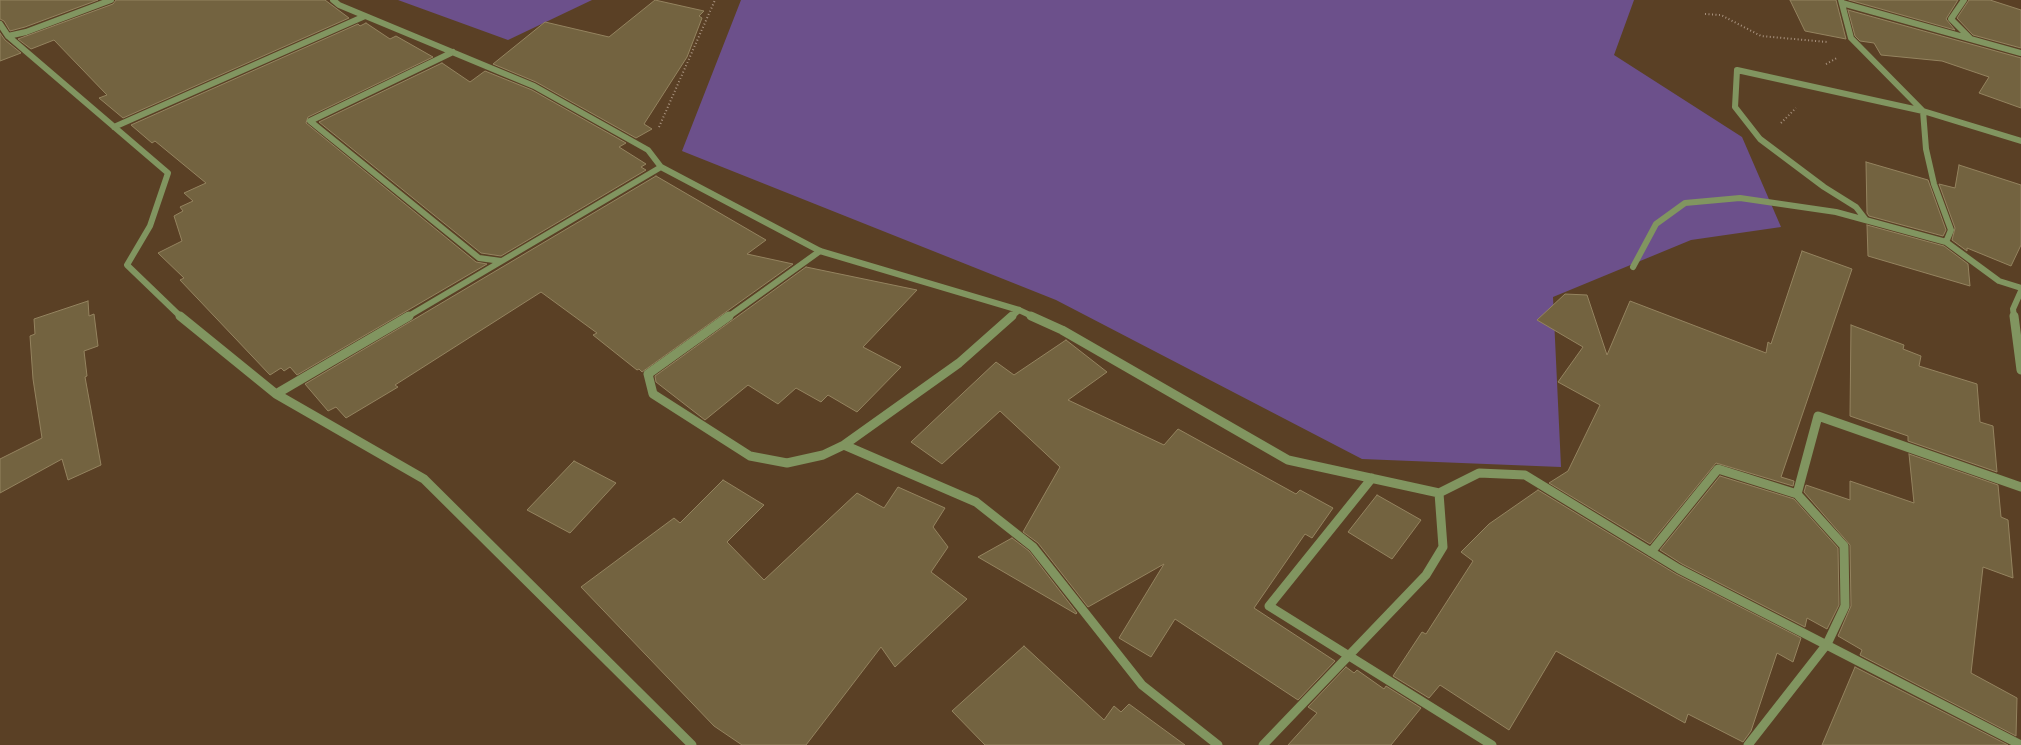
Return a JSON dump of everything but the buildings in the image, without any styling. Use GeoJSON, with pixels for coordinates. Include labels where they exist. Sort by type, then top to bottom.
{"type":"FeatureCollection","features":[{"type":"Feature","properties":{"kind":"street"},"geometry":{"type":"LineString","coordinates":[[8,36],[26,32],[111,0]]}},
{"type":"Feature","properties":{"kind":"street"},"geometry":{"type":"LineString","coordinates":[[333,0],[339,5],[534,86],[648,150],[661,167],[820,251],[1019,310],[1062,330],[1288,460],[1439,493],[1479,473],[1525,475],[1679,569],[2021,745]]}},
{"type":"Feature","properties":{"kind":"street"},"geometry":{"type":"LineString","coordinates":[[1964,0],[1950,19],[1971,38]]}},
{"type":"Feature","properties":{"kind":"street"},"geometry":{"type":"LineString","coordinates":[[1946,242],[1951,230],[1934,184],[1926,149],[1923,112],[1851,38],[1842,1],[2021,53]]}},
{"type":"Feature","properties":{"kind":"street"},"geometry":{"type":"LineString","coordinates":[[114,127],[365,16]]}},
{"type":"Feature","properties":{"kind":"street"},"geometry":{"type":"LineString","coordinates":[[0,24],[8,36],[168,173],[150,226],[127,265],[173,310],[276,394],[424,479],[692,745]]}},
{"type":"Feature","properties":{"kind":"street"},"geometry":{"type":"LineString","coordinates":[[453,52],[310,121],[479,258],[501,261]]}},
{"type":"Feature","properties":{"kind":"street"},"geometry":{"type":"LineString","coordinates":[[1866,220],[1856,207],[1824,187],[1760,139],[1735,107],[1737,70],[1923,112],[2021,141]]}},
{"type":"Feature","properties":{"kind":"street"},"geometry":{"type":"LineString","coordinates":[[276,394],[661,167]]}},
{"type":"Feature","properties":{"kind":"street"},"geometry":{"type":"LineString","coordinates":[[1633,267],[1656,224],[1685,203],[1740,198],[1836,212],[1946,242],[1999,281],[2021,288]]}},
{"type":"Feature","properties":{"kind":"street"},"geometry":{"type":"LineString","coordinates":[[820,251],[648,374],[653,394],[750,456],[787,463],[823,455],[844,445],[959,363],[1019,310]]}},
{"type":"Feature","properties":{"kind":"street"},"geometry":{"type":"LineString","coordinates":[[2021,291],[2013,309],[2021,370]]}},
{"type":"Feature","properties":{"kind":"street"},"geometry":{"type":"LineString","coordinates":[[1797,494],[1818,416],[2021,486]]}},
{"type":"Feature","properties":{"kind":"street"},"geometry":{"type":"LineString","coordinates":[[844,445],[976,502],[1033,547],[1142,685],[1218,745]]}},
{"type":"Feature","properties":{"kind":"street"},"geometry":{"type":"LineString","coordinates":[[1651,552],[1718,469],[1797,494],[1844,546],[1845,606],[1827,644],[1748,745]]}},
{"type":"Feature","properties":{"kind":"street"},"geometry":{"type":"LineString","coordinates":[[1372,478],[1269,606],[1492,745]]}},
{"type":"Feature","properties":{"kind":"street"},"geometry":{"type":"LineString","coordinates":[[1263,745],[1426,575],[1443,547],[1439,493]]}},
{"type":"Feature","properties":{"kind":"path"},"geometry":{"type":"LineString","coordinates":[[648,150],[712,10],[715,0]]}},
{"type":"Feature","properties":{"kind":"path"},"geometry":{"type":"LineString","coordinates":[[1705,14],[1721,15],[1761,36],[1858,45]]}},
{"type":"Feature","properties":{"kind":"path"},"geometry":{"type":"LineString","coordinates":[[1795,83],[1858,45]]}},
{"type":"Feature","properties":{"kind":"path"},"geometry":{"type":"LineString","coordinates":[[1753,130],[1776,129],[1815,88]]}},
{"type":"Feature","properties":{"kind":"shaded area"},"geometry":{"type":"Polygon","coordinates":[[[398,0],[592,0],[508,40],[398,0]]]}},
{"type":"Feature","properties":{"kind":"shaded area"},"geometry":{"type":"Polygon","coordinates":[[[741,0],[1634,0],[1614,55],[1742,137],[1781,227],[1691,240],[1553,297],[1561,467],[1362,459],[1056,300],[682,151],[741,0]]]}}]}
